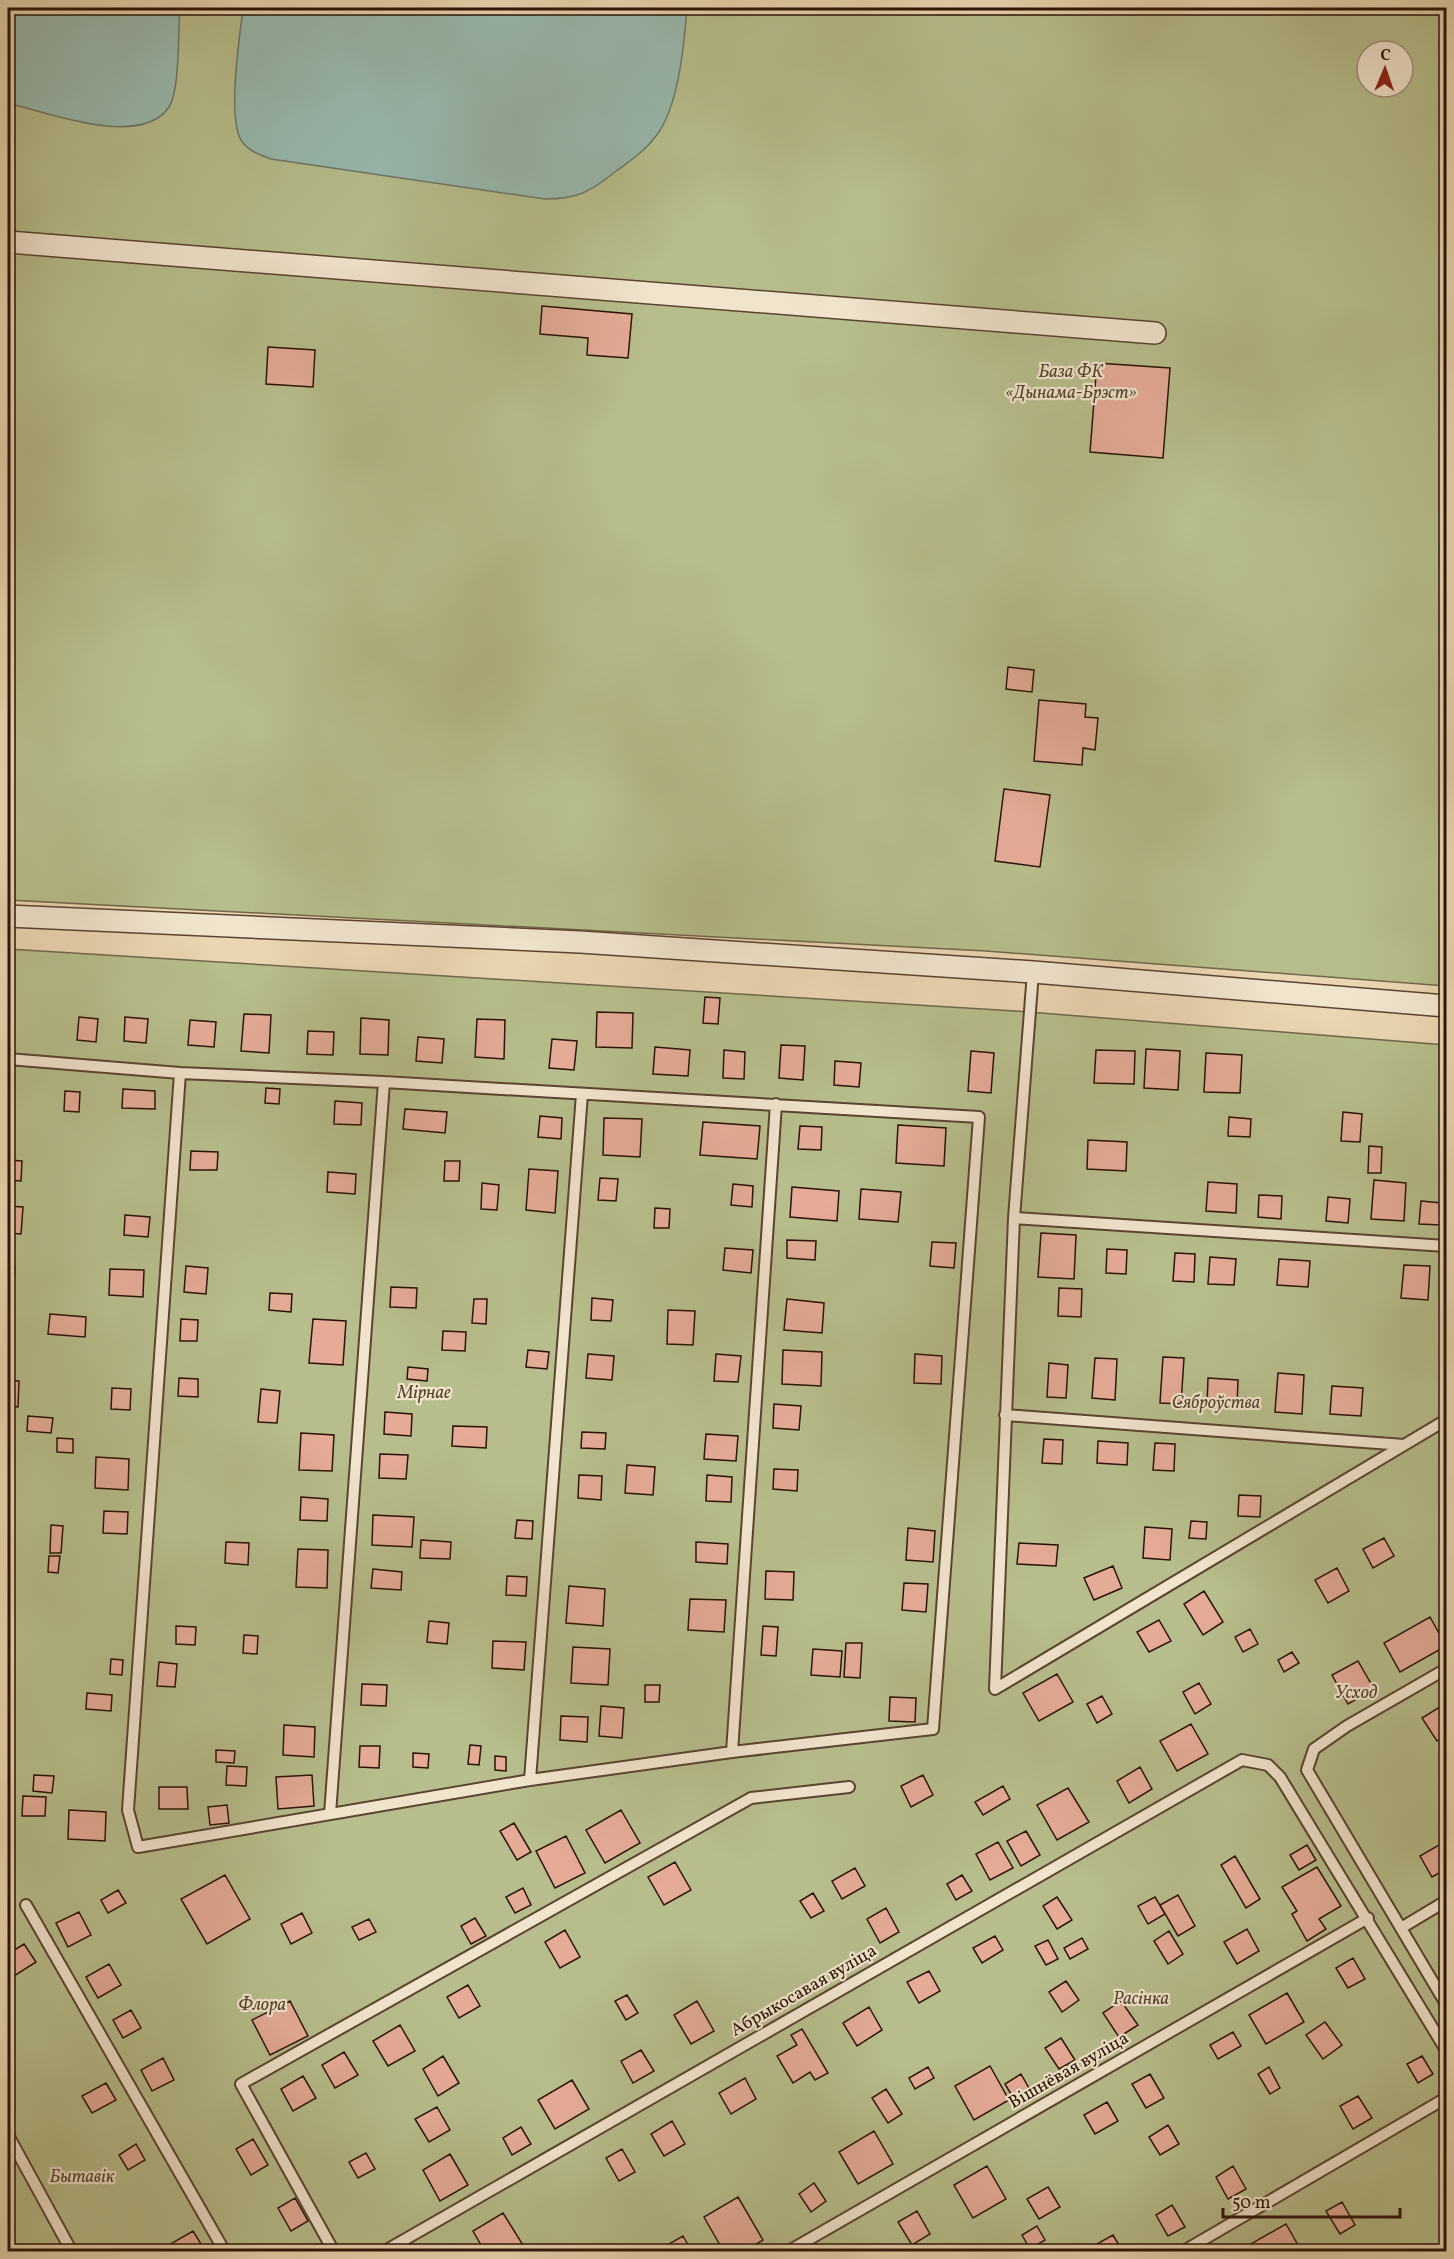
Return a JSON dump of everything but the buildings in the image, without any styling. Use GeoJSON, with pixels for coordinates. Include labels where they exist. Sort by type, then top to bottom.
{"type":"FeatureCollection","features":[{"type":"Feature","properties":{"kind":"street"},"geometry":{"type":"LineString","coordinates":[[8,242],[1155,333]]}},
{"type":"Feature","properties":{"kind":"street"},"geometry":{"type":"LineString","coordinates":[[8,916],[580,942],[1033,972],[1446,1005]]}},
{"type":"Feature","properties":{"kind":"lane"},"geometry":{"type":"LineString","coordinates":[[1033,972],[1014,1218],[995,1689],[1446,1420]]}},
{"type":"Feature","properties":{"kind":"lane"},"geometry":{"type":"LineString","coordinates":[[8,1059],[180,1073],[384,1082],[979,1117],[933,1729],[732,1752],[530,1780],[138,1847],[128,1810],[180,1073]]}},
{"type":"Feature","properties":{"kind":"lane"},"geometry":{"type":"LineString","coordinates":[[330,1814],[384,1082]]}},
{"type":"Feature","properties":{"kind":"lane"},"geometry":{"type":"LineString","coordinates":[[530,1780],[582,1094]]}},
{"type":"Feature","properties":{"kind":"lane"},"geometry":{"type":"LineString","coordinates":[[732,1752],[776,1104]]}},
{"type":"Feature","properties":{"kind":"lane"},"geometry":{"type":"LineString","coordinates":[[1014,1218],[1446,1246]]}},
{"type":"Feature","properties":{"kind":"lane"},"geometry":{"type":"LineString","coordinates":[[1005,1415],[1404,1445]]}},
{"type":"Feature","properties":{"kind":"lane"},"geometry":{"type":"LineString","coordinates":[[1446,1670],[1347,1726],[1322,1743],[1314,1749],[1307,1770],[1446,2004]]}},
{"type":"Feature","properties":{"kind":"lane","name":"Абрыкосавая вуліца"},"geometry":{"type":"LineString","coordinates":[[383,2252],[1242,1760],[1268,1765],[1280,1777],[1368,1918]]}},
{"type":"Feature","properties":{"kind":"lane"},"geometry":{"type":"LineString","coordinates":[[334,2252],[241,2084],[751,1798],[849,1787]]}},
{"type":"Feature","properties":{"kind":"lane"},"geometry":{"type":"LineString","coordinates":[[1401,1928],[1446,1901]]}},
{"type":"Feature","properties":{"kind":"lane"},"geometry":{"type":"LineString","coordinates":[[26,1905],[225,2252]]}},
{"type":"Feature","properties":{"kind":"lane"},"geometry":{"type":"LineString","coordinates":[[1368,1918],[1446,2050]]}},
{"type":"Feature","properties":{"kind":"lane","name":"Вішнёвая вуліца"},"geometry":{"type":"LineString","coordinates":[[787,2252],[1368,1918]]}},
{"type":"Feature","properties":{"kind":"lane"},"geometry":{"type":"LineString","coordinates":[[1182,2252],[1446,2098]]}},
{"type":"Feature","properties":{"kind":"lane"},"geometry":{"type":"LineString","coordinates":[[8,2135],[72,2252]]}},
{"type":"Feature","properties":{"kind":"green space","name":"База ФК «Дынама-Брэст»"},"geometry":{"type":"Polygon","coordinates":[[[8,8],[1446,8],[1446,986],[986,951],[8,900],[8,8]]]}},
{"type":"Feature","properties":{"kind":"green space"},"geometry":{"type":"Polygon","coordinates":[[[8,949],[1015,1011],[1446,1045],[1446,2251],[8,2251],[8,949]]]}},
{"type":"Feature","properties":{"kind":"water"},"geometry":{"type":"Polygon","coordinates":[[[8,8],[180,8],[177,74],[173,99],[169,107],[156,119],[137,125],[116,127],[68,119],[8,103],[8,8]]]}},
{"type":"Feature","properties":{"kind":"water"},"geometry":{"type":"Polygon","coordinates":[[[243,8],[687,8],[682,57],[675,92],[664,123],[656,136],[637,156],[583,193],[566,198],[545,199],[271,159],[252,151],[243,143],[238,133],[235,117],[237,57],[243,8]]]}},
{"type":"Feature","properties":{"kind":"park label","name":"Мірнае"},"geometry":{"type":"Point","coordinates":[424,1393]}},
{"type":"Feature","properties":{"kind":"park label","name":"Сяброўства"},"geometry":{"type":"Point","coordinates":[1216,1403]}},
{"type":"Feature","properties":{"kind":"park label","name":"Усход"},"geometry":{"type":"Point","coordinates":[1356,1693]}},
{"type":"Feature","properties":{"kind":"park label","name":"Расінка"},"geometry":{"type":"Point","coordinates":[1141,1999]}},
{"type":"Feature","properties":{"kind":"park label","name":"Флора"},"geometry":{"type":"Point","coordinates":[262,2005]}},
{"type":"Feature","properties":{"kind":"park label","name":"Бытавік"},"geometry":{"type":"Point","coordinates":[82,2177]}}]}
